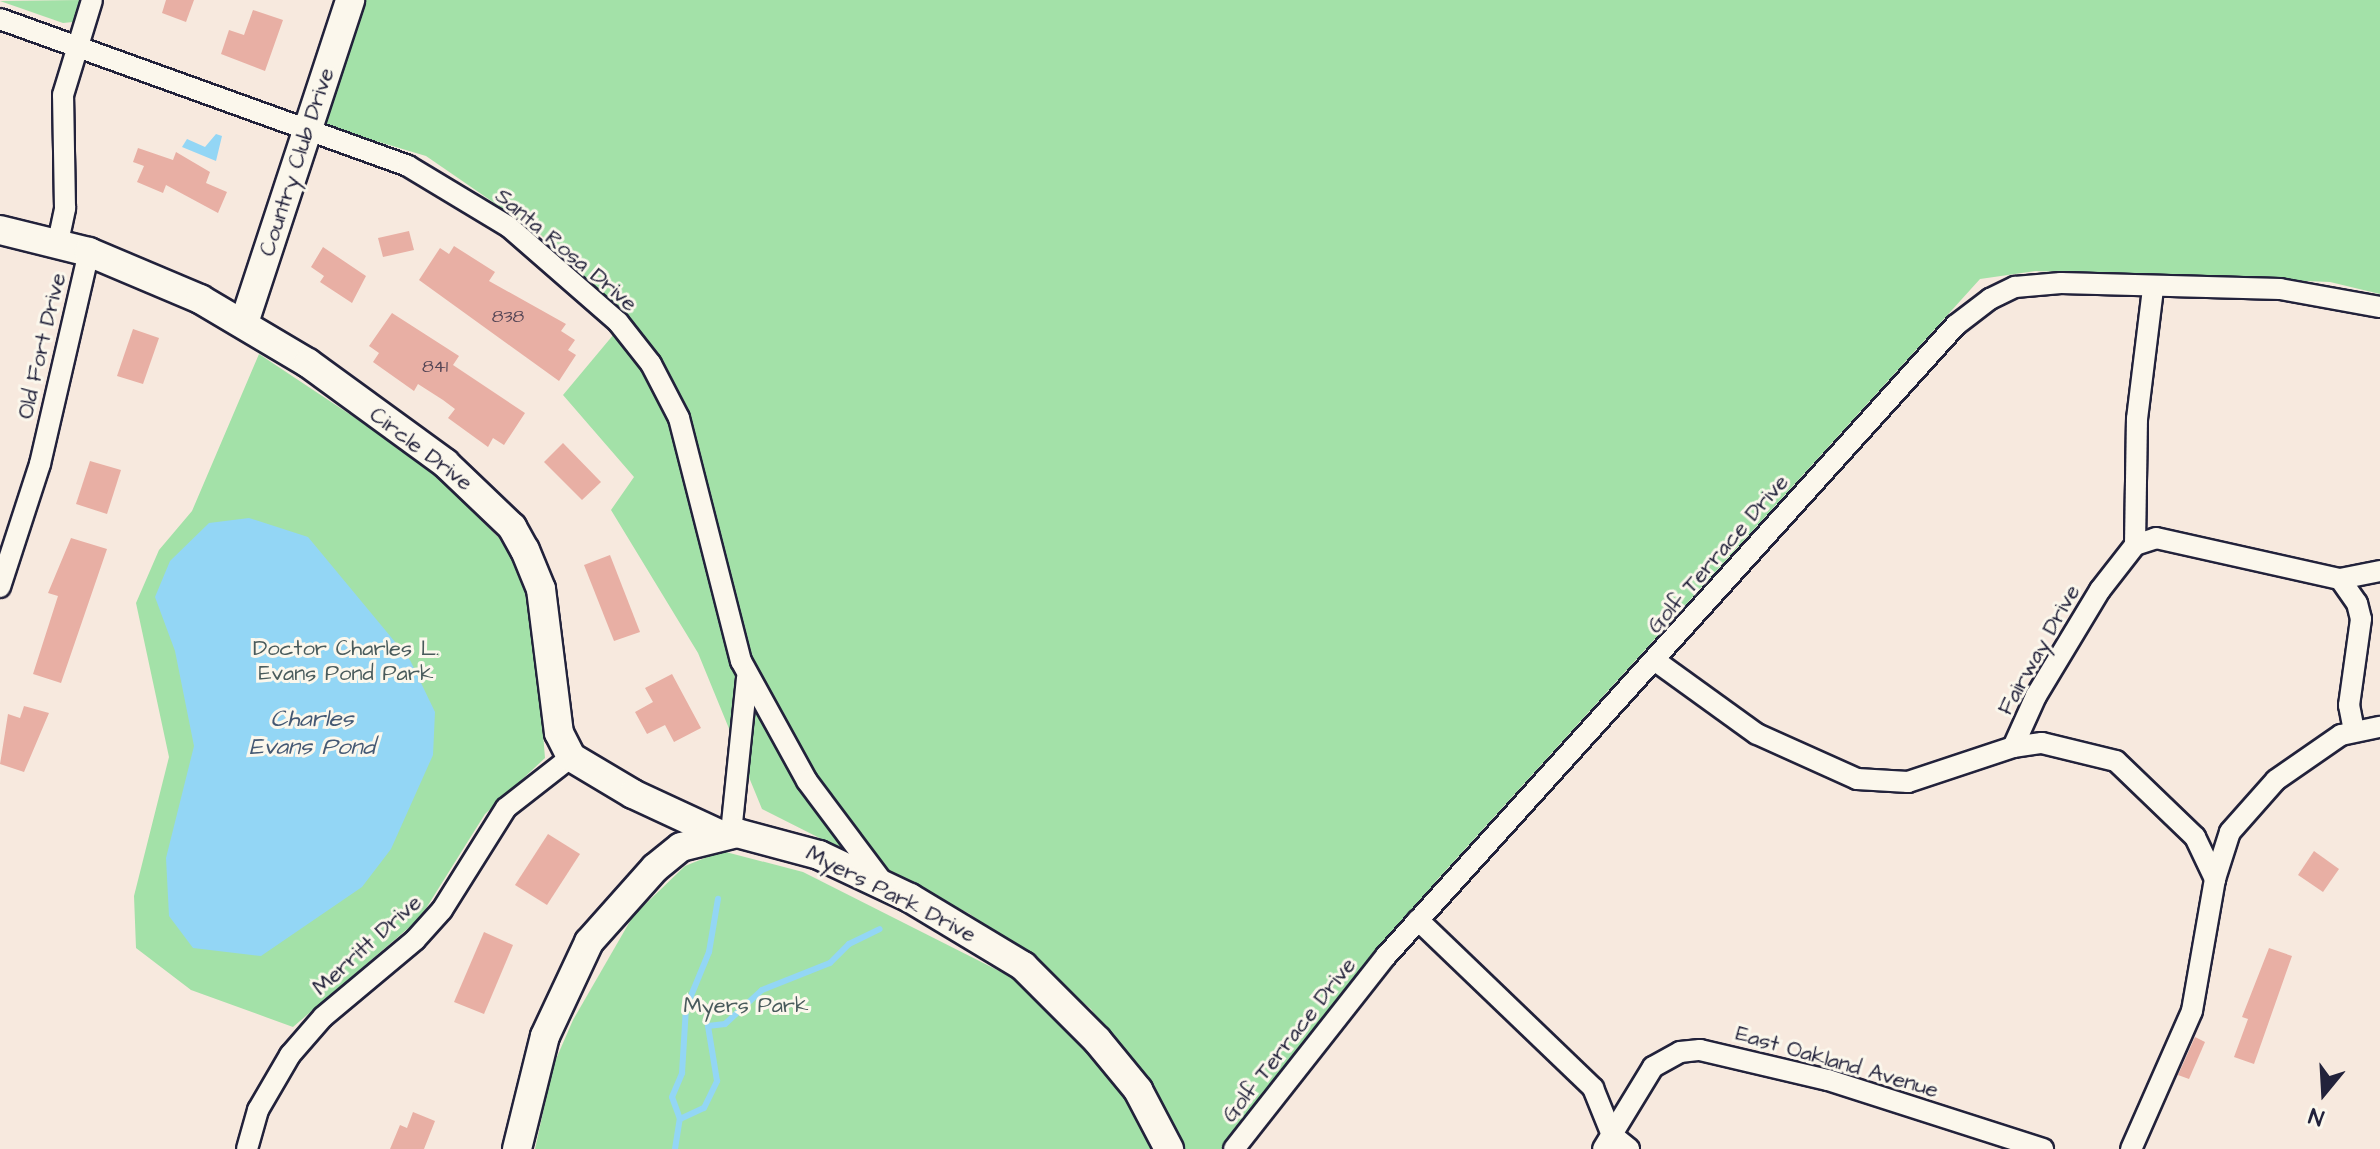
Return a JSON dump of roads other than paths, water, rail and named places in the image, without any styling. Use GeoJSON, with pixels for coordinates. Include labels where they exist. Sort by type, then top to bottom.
{"type":"FeatureCollection","features":[{"type":"Feature","properties":{"kind":"street","name":"Old Fort Drive"},"geometry":{"type":"LineString","coordinates":[[58,242],[65,208],[63,95],[92,0]]}},
{"type":"Feature","properties":{"kind":"street","name":"Country Club Drive"},"geometry":{"type":"LineString","coordinates":[[244,323],[350,0]]}},
{"type":"Feature","properties":{"kind":"street","name":"Santa Rosa Drive"},"geometry":{"type":"LineString","coordinates":[[0,19],[408,166],[448,187],[509,227],[618,322],[651,364],[679,418],[721,600],[747,675],[807,781],[887,887]]}},
{"type":"Feature","properties":{"kind":"street","name":"Circle Drive"},"geometry":{"type":"LineString","coordinates":[[0,230],[89,252],[244,323],[308,363],[445,463],[512,527],[541,589],[559,733],[571,757]]}},
{"type":"Feature","properties":{"kind":"street","name":"Old Fort Drive"},"geometry":{"type":"LineString","coordinates":[[0,587],[40,464],[89,252]]}},
{"type":"Feature","properties":{"kind":"street","name":"Golf Terrace Drive"},"geometry":{"type":"LineString","coordinates":[[1234,1149],[1418,920],[1657,662],[1700,606],[1956,325],[1990,299],[2015,287],[2042,283],[2280,289],[2380,307]]}},
{"type":"Feature","properties":{"kind":"street"},"geometry":{"type":"LineString","coordinates":[[2153,288],[2137,419],[2135,545],[2156,538],[2340,579],[2380,571]]}},
{"type":"Feature","properties":{"kind":"street","name":"Fairway Drive"},"geometry":{"type":"LineString","coordinates":[[1657,662],[1757,734],[1857,779],[1908,782],[2013,747],[2044,682],[2100,590],[2135,545]]}},
{"type":"Feature","properties":{"kind":"street"},"geometry":{"type":"LineString","coordinates":[[2340,579],[2357,603],[2361,619],[2349,705],[2354,731]]}},
{"type":"Feature","properties":{"kind":"street","name":"Santa Rosa Drive"},"geometry":{"type":"LineString","coordinates":[[725,833],[747,675]]}},
{"type":"Feature","properties":{"kind":"street"},"geometry":{"type":"LineString","coordinates":[[2131,1149],[2192,1011],[2215,879],[2230,832],[2254,802],[2313,752],[2354,731],[2380,727]]}},
{"type":"Feature","properties":{"kind":"street"},"geometry":{"type":"LineString","coordinates":[[2013,747],[2042,743],[2116,761],[2195,837],[2215,879]]}},
{"type":"Feature","properties":{"kind":"street"},"geometry":{"type":"LineString","coordinates":[[571,757],[633,794],[725,833]]}},
{"type":"Feature","properties":{"kind":"street","name":"Merritt Drive"},"geometry":{"type":"LineString","coordinates":[[247,1149],[269,1084],[299,1044],[347,995],[415,940],[451,898],[506,808],[571,757]]}},
{"type":"Feature","properties":{"kind":"street","name":"Myers Park Drive"},"geometry":{"type":"LineString","coordinates":[[517,1149],[545,1036],[589,942],[655,868],[681,847],[725,833],[772,838],[819,855],[887,887],[1023,966],[1097,1040],[1138,1090],[1169,1149]]}},
{"type":"Feature","properties":{"kind":"street"},"geometry":{"type":"LineString","coordinates":[[1418,920],[1593,1088],[1608,1142],[1629,1149]]}},
{"type":"Feature","properties":{"kind":"street","name":"East Oakland Avenue"},"geometry":{"type":"LineString","coordinates":[[1608,1142],[1653,1067],[1680,1052],[1700,1050],[1828,1080],[2043,1149]]}},
{"type":"Feature","properties":{"kind":"water"},"geometry":{"type":"Polygon","coordinates":[[[216,134],[222,136],[216,161],[182,147],[187,139],[205,147],[216,134]]]}},
{"type":"Feature","properties":{"kind":"water","name":"Charles Evans Pond"},"geometry":{"type":"Polygon","coordinates":[[[249,518],[308,537],[410,660],[435,712],[433,755],[391,849],[362,887],[261,956],[193,948],[169,916],[166,858],[194,746],[175,651],[155,597],[170,561],[209,523],[249,518]]]}},
{"type":"Feature","properties":{"kind":"waterway"},"geometry":{"type":"LineString","coordinates":[[675,1149],[680,1119],[672,1097],[682,1073],[686,1008],[709,952],[718,899]]}},
{"type":"Feature","properties":{"kind":"waterway"},"geometry":{"type":"LineString","coordinates":[[680,1119],[704,1108],[717,1081],[708,1026],[725,1024],[762,990],[830,963],[849,944],[880,929]]}},
{"type":"Feature","properties":{"kind":"park label","name":"Doctor Charles L. Evans Pond Park"},"geometry":{"type":"Point","coordinates":[346,660]}},
{"type":"Feature","properties":{"kind":"park label","name":"Myers Park"},"geometry":{"type":"Point","coordinates":[746,1006]}}]}
